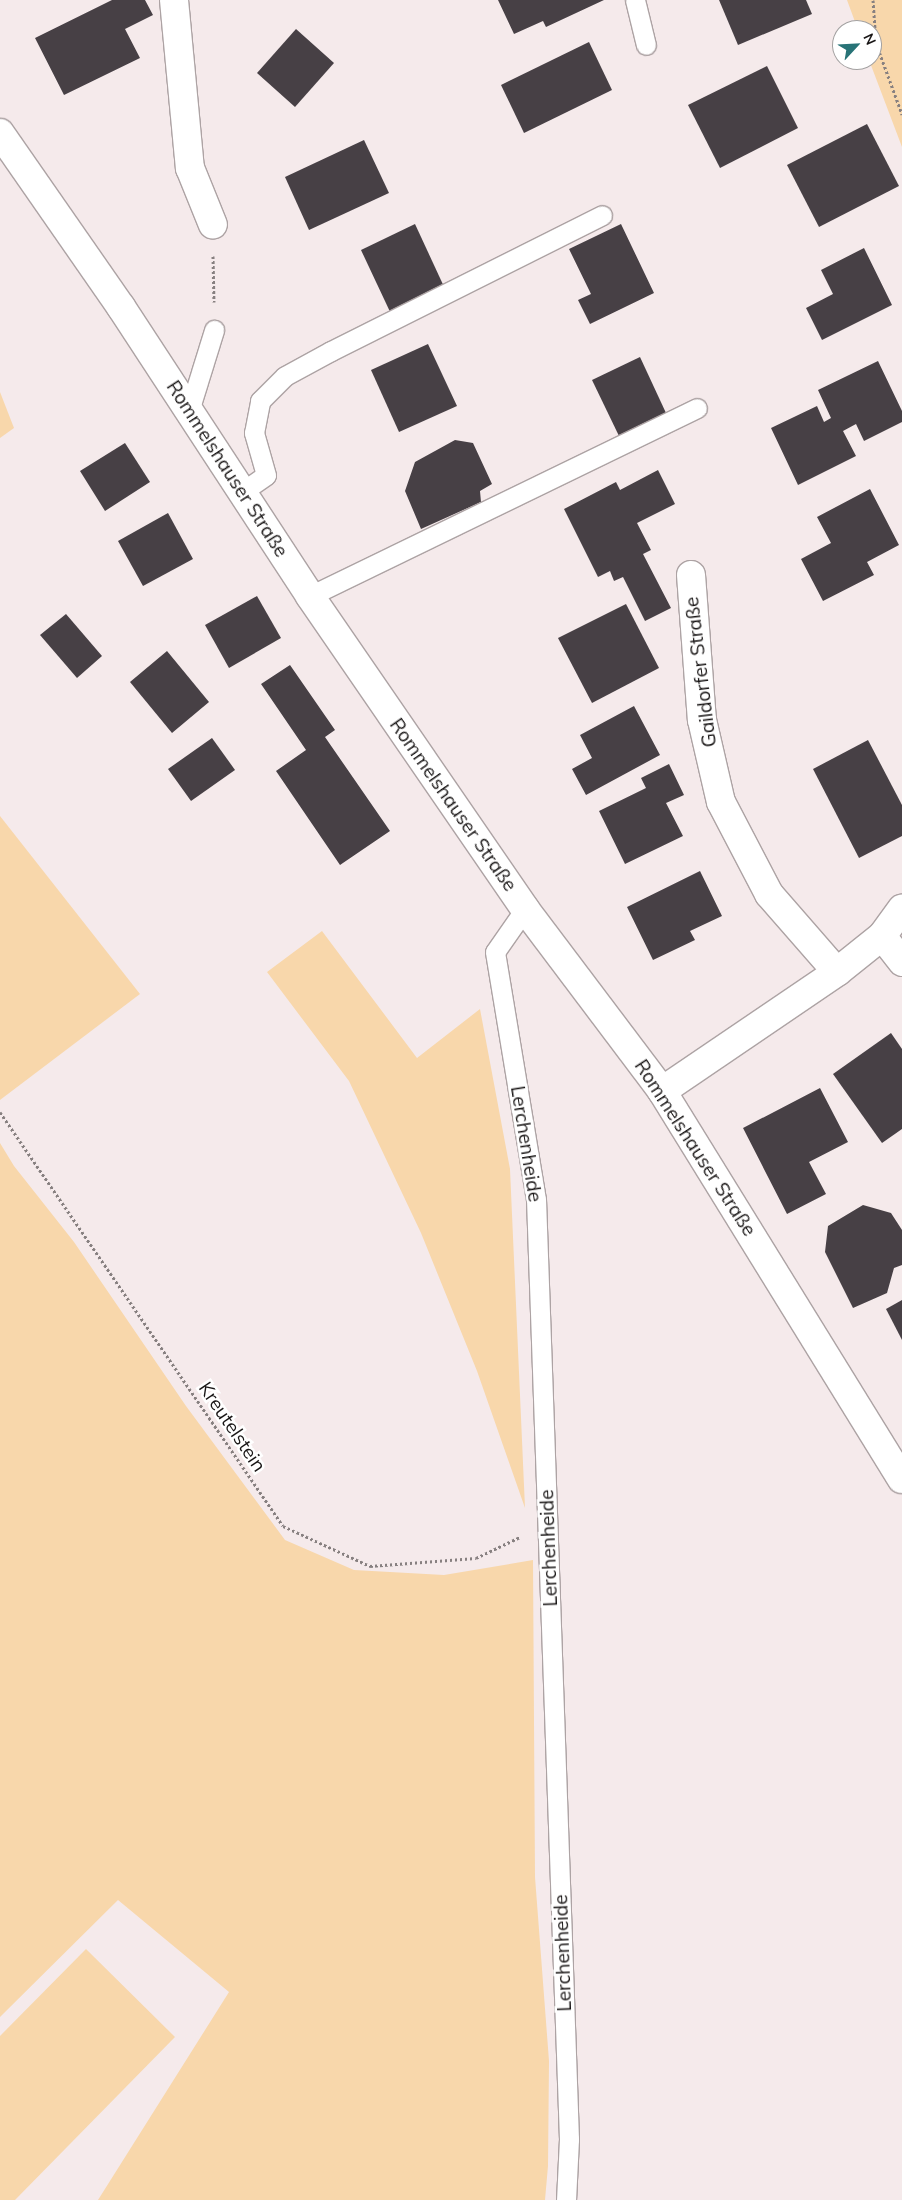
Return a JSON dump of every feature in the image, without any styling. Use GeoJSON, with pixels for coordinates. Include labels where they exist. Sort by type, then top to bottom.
{"type":"FeatureCollection","features":[{"type":"Feature","properties":{"kind":"street"},"geometry":{"type":"LineString","coordinates":[[174,0],[190,168],[213,225]]}},
{"type":"Feature","properties":{"kind":"street","name":"Rommelshauser Straße"},"geometry":{"type":"LineString","coordinates":[[0,133],[121,307],[310,596],[525,909],[662,1091],[902,1479]]}},
{"type":"Feature","properties":{"kind":"street","name":"Gaildorfer Straße"},"geometry":{"type":"LineString","coordinates":[[690,575],[702,720],[721,802],[770,894],[837,972]]}},
{"type":"Feature","properties":{"kind":"street"},"geometry":{"type":"LineString","coordinates":[[662,1091],[837,972],[882,936],[902,908]]}},
{"type":"Feature","properties":{"kind":"street"},"geometry":{"type":"LineString","coordinates":[[882,936],[902,962]]}},
{"type":"Feature","properties":{"kind":"lane"},"geometry":{"type":"LineString","coordinates":[[636,0],[646,45]]}},
{"type":"Feature","properties":{"kind":"lane"},"geometry":{"type":"LineString","coordinates":[[242,492],[266,475],[254,433],[260,401],[285,376],[340,346],[602,214]]}},
{"type":"Feature","properties":{"kind":"lane"},"geometry":{"type":"LineString","coordinates":[[189,411],[214,330]]}},
{"type":"Feature","properties":{"kind":"lane"},"geometry":{"type":"LineString","coordinates":[[310,596],[697,408]]}},
{"type":"Feature","properties":{"kind":"lane","name":"Lerchenheide"},"geometry":{"type":"LineString","coordinates":[[525,909],[495,952],[536,1199],[570,2139],[566,2200]]}},
{"type":"Feature","properties":{"kind":"path"},"geometry":{"type":"LineString","coordinates":[[873,0],[876,43],[902,114]]}},
{"type":"Feature","properties":{"kind":"path"},"geometry":{"type":"LineString","coordinates":[[213,225],[214,330]]}},
{"type":"Feature","properties":{"kind":"path","name":"Kreutelstein"},"geometry":{"type":"LineString","coordinates":[[0,1112],[283,1526],[370,1566],[476,1558],[548,1524]]}},
{"type":"Feature","properties":{"kind":"shaded area"},"geometry":{"type":"Polygon","coordinates":[[[847,0],[902,0],[902,147],[873,70],[882,70],[882,20],[854,20],[847,0]]]}},
{"type":"Feature","properties":{"kind":"shaded area"},"geometry":{"type":"Polygon","coordinates":[[[0,392],[14,428],[0,438],[0,392]]]}},
{"type":"Feature","properties":{"kind":"shaded area"},"geometry":{"type":"Polygon","coordinates":[[[0,816],[140,994],[0,1100],[0,816]]]}},
{"type":"Feature","properties":{"kind":"shaded area"},"geometry":{"type":"Polygon","coordinates":[[[322,931],[417,1058],[480,1009],[510,1169],[525,1508],[477,1371],[421,1233],[349,1081],[267,972],[322,931]]]}},
{"type":"Feature","properties":{"kind":"shaded area"},"geometry":{"type":"Polygon","coordinates":[[[0,1143],[14,1166],[74,1242],[186,1406],[285,1540],[354,1570],[444,1575],[533,1560],[535,1877],[549,2061],[548,2166],[545,2200],[98,2200],[229,1992],[118,1900],[0,2017],[0,1143]]]}},
{"type":"Feature","properties":{"kind":"shaded area"},"geometry":{"type":"Polygon","coordinates":[[[86,1949],[175,2037],[15,2200],[0,2200],[0,2036],[86,1949]]]}},
{"type":"Feature","properties":{"kind":"building"},"geometry":{"type":"Polygon","coordinates":[[[112,0],[145,0],[153,15],[125,29],[140,58],[64,95],[35,38],[112,0]]]}},
{"type":"Feature","properties":{"kind":"building"},"geometry":{"type":"Polygon","coordinates":[[[498,0],[604,0],[546,27],[543,21],[514,34],[498,0]]]}},
{"type":"Feature","properties":{"kind":"building"},"geometry":{"type":"Polygon","coordinates":[[[719,0],[806,0],[812,14],[738,45],[719,0]]]}},
{"type":"Feature","properties":{"kind":"building"},"geometry":{"type":"Polygon","coordinates":[[[296,29],[334,63],[295,107],[257,73],[296,29]]]}},
{"type":"Feature","properties":{"kind":"building"},"geometry":{"type":"Polygon","coordinates":[[[589,42],[612,90],[524,133],[501,85],[589,42]]]}},
{"type":"Feature","properties":{"kind":"building"},"geometry":{"type":"Polygon","coordinates":[[[767,66],[798,128],[720,168],[688,105],[767,66]]]}},
{"type":"Feature","properties":{"kind":"building"},"geometry":{"type":"Polygon","coordinates":[[[867,124],[899,186],[819,227],[787,165],[867,124]]]}},
{"type":"Feature","properties":{"kind":"building"},"geometry":{"type":"Polygon","coordinates":[[[364,140],[389,193],[309,230],[285,177],[364,140]]]}},
{"type":"Feature","properties":{"kind":"building"},"geometry":{"type":"Polygon","coordinates":[[[415,224],[446,291],[392,316],[361,250],[415,224]]]}},
{"type":"Feature","properties":{"kind":"building"},"geometry":{"type":"Polygon","coordinates":[[[621,224],[654,293],[590,324],[578,300],[591,294],[569,249],[621,224]]]}},
{"type":"Feature","properties":{"kind":"building"},"geometry":{"type":"Polygon","coordinates":[[[864,248],[892,305],[822,340],[806,308],[833,294],[821,270],[864,248]]]}},
{"type":"Feature","properties":{"kind":"building"},"geometry":{"type":"Polygon","coordinates":[[[428,344],[457,406],[399,432],[371,370],[428,344]]]}},
{"type":"Feature","properties":{"kind":"building"},"geometry":{"type":"Polygon","coordinates":[[[640,357],[666,413],[619,436],[592,380],[640,357]]]}},
{"type":"Feature","properties":{"kind":"building"},"geometry":{"type":"Polygon","coordinates":[[[878,361],[902,411],[902,422],[864,441],[856,424],[843,431],[856,456],[798,485],[771,428],[817,406],[824,422],[831,418],[818,390],[878,361]]]}},
{"type":"Feature","properties":{"kind":"building"},"geometry":{"type":"Polygon","coordinates":[[[455,440],[473,443],[492,484],[480,491],[481,502],[421,529],[405,491],[415,462],[455,440]]]}},
{"type":"Feature","properties":{"kind":"building"},"geometry":{"type":"Polygon","coordinates":[[[125,443],[150,482],[105,511],[80,471],[125,443]]]}},
{"type":"Feature","properties":{"kind":"building"},"geometry":{"type":"Polygon","coordinates":[[[658,470],[675,504],[637,523],[651,550],[643,554],[671,608],[645,621],[623,577],[614,581],[610,571],[598,577],[564,509],[616,482],[620,490],[658,470]]]}},
{"type":"Feature","properties":{"kind":"building"},"geometry":{"type":"Polygon","coordinates":[[[870,489],[899,545],[867,562],[874,575],[823,601],[801,559],[831,543],[817,517],[870,489]]]}},
{"type":"Feature","properties":{"kind":"building"},"geometry":{"type":"Polygon","coordinates":[[[168,513],[193,559],[143,586],[118,541],[168,513]]]}},
{"type":"Feature","properties":{"kind":"building"},"geometry":{"type":"Polygon","coordinates":[[[257,596],[281,638],[229,668],[205,625],[257,596]]]}},
{"type":"Feature","properties":{"kind":"building"},"geometry":{"type":"Polygon","coordinates":[[[626,604],[659,668],[592,703],[558,638],[626,604]]]}},
{"type":"Feature","properties":{"kind":"building"},"geometry":{"type":"Polygon","coordinates":[[[66,614],[102,656],[77,678],[40,635],[66,614]]]}},
{"type":"Feature","properties":{"kind":"building"},"geometry":{"type":"Polygon","coordinates":[[[167,651],[209,702],[172,733],[130,682],[167,651]]]}},
{"type":"Feature","properties":{"kind":"building"},"geometry":{"type":"Polygon","coordinates":[[[290,665],[335,730],[325,737],[390,831],[340,865],[276,771],[306,750],[261,684],[290,665]]]}},
{"type":"Feature","properties":{"kind":"building"},"geometry":{"type":"Polygon","coordinates":[[[634,706],[660,755],[586,795],[572,769],[592,758],[580,735],[634,706]]]}},
{"type":"Feature","properties":{"kind":"building"},"geometry":{"type":"Polygon","coordinates":[[[212,738],[235,770],[191,801],[168,769],[212,738]]]}},
{"type":"Feature","properties":{"kind":"building"},"geometry":{"type":"Polygon","coordinates":[[[868,740],[902,805],[902,836],[859,858],[813,769],[868,740]]]}},
{"type":"Feature","properties":{"kind":"building"},"geometry":{"type":"Polygon","coordinates":[[[669,764],[684,795],[666,803],[683,836],[625,864],[599,811],[646,788],[641,778],[669,764]]]}},
{"type":"Feature","properties":{"kind":"building"},"geometry":{"type":"Polygon","coordinates":[[[700,871],[722,916],[690,931],[695,940],[653,960],[627,907],[700,871]]]}},
{"type":"Feature","properties":{"kind":"building"},"geometry":{"type":"Polygon","coordinates":[[[891,1033],[902,1049],[902,1129],[882,1143],[833,1074],[891,1033]]]}},
{"type":"Feature","properties":{"kind":"building"},"geometry":{"type":"Polygon","coordinates":[[[820,1088],[848,1142],[809,1162],[826,1194],[787,1214],[743,1128],[820,1088]]]}},
{"type":"Feature","properties":{"kind":"building"},"geometry":{"type":"Polygon","coordinates":[[[863,1205],[891,1213],[902,1230],[902,1265],[894,1268],[887,1293],[853,1308],[825,1252],[828,1226],[863,1205]]]}},
{"type":"Feature","properties":{"kind":"building"},"geometry":{"type":"Polygon","coordinates":[[[902,1300],[902,1340],[886,1309],[902,1300]]]}}]}
